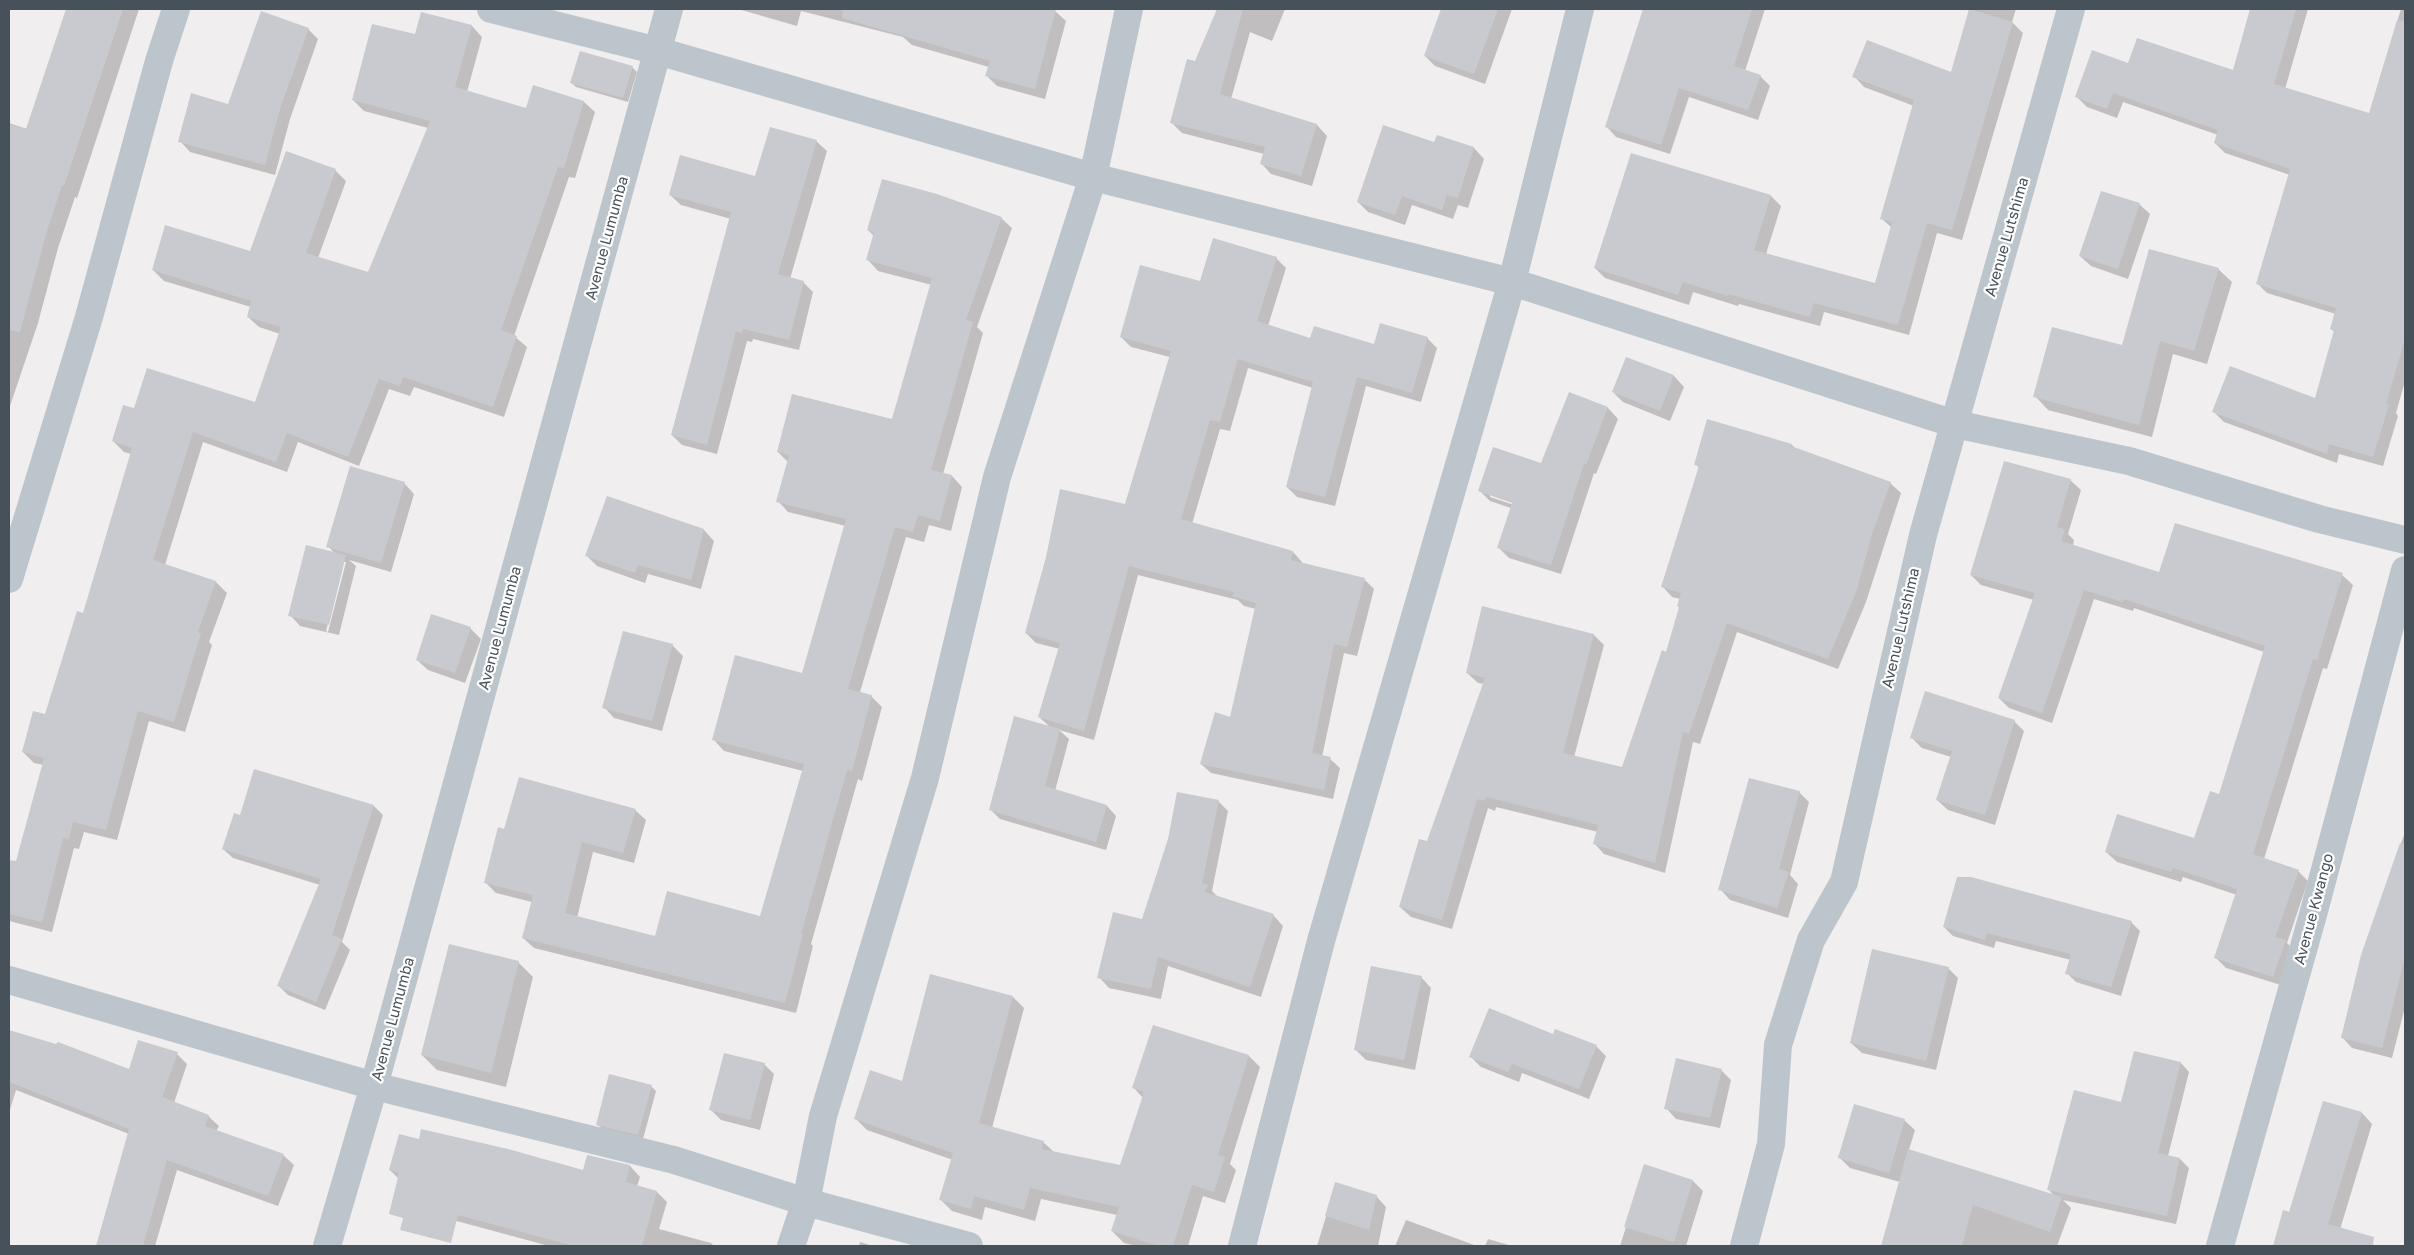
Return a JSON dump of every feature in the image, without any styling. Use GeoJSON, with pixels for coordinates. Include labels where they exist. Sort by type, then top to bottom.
{"type":"FeatureCollection","features":[{"type":"Feature","properties":{"kind":"street"},"geometry":{"type":"LineString","coordinates":[[9,579],[86,326],[159,61],[176,9]]}},
{"type":"Feature","properties":{"kind":"street"},"geometry":{"type":"LineString","coordinates":[[491,9],[658,51],[1093,177],[1512,282],[1955,424],[2129,461],[2319,519],[2405,540]]}},
{"type":"Feature","properties":{"kind":"street","name":"Avenue Lumumba"},"geometry":{"type":"LineString","coordinates":[[327,1246],[374,1086],[669,9]]}},
{"type":"Feature","properties":{"kind":"street"},"geometry":{"type":"LineString","coordinates":[[791,1246],[806,1202],[823,1116],[925,778],[997,477],[1093,177],[1129,9]]}},
{"type":"Feature","properties":{"kind":"street"},"geometry":{"type":"LineString","coordinates":[[1242,1246],[1321,942],[1512,282],[1580,9]]}},
{"type":"Feature","properties":{"kind":"street","name":"Avenue Lutshima"},"geometry":{"type":"LineString","coordinates":[[1744,1246],[1770,1144],[1778,1045],[1811,940],[1844,882],[1923,535],[2070,9]]}},
{"type":"Feature","properties":{"kind":"street","name":"Avenue Kwango"},"geometry":{"type":"LineString","coordinates":[[2220,1246],[2314,911],[2405,570]]}},
{"type":"Feature","properties":{"kind":"street"},"geometry":{"type":"LineString","coordinates":[[9,980],[374,1086],[674,1160],[806,1202],[969,1246]]}},
{"type":"Feature","properties":{"kind":"building"},"geometry":{"type":"Polygon","coordinates":[[[66,9],[123,9],[46,234],[20,332],[9,330],[9,124],[26,129],[66,9]]]}},
{"type":"Feature","properties":{"kind":"building"},"geometry":{"type":"Polygon","coordinates":[[[843,9],[1056,9],[1035,89],[985,76],[990,61],[842,18],[843,9]]]}},
{"type":"Feature","properties":{"kind":"building"},"geometry":{"type":"Polygon","coordinates":[[[1217,9],[1243,9],[1220,94],[1317,124],[1301,176],[1260,164],[1265,147],[1170,123],[1187,59],[1195,61],[1217,9]]]}},
{"type":"Feature","properties":{"kind":"building"},"geometry":{"type":"Polygon","coordinates":[[[1441,9],[1498,9],[1474,74],[1424,56],[1441,9]]]}},
{"type":"Feature","properties":{"kind":"building"},"geometry":{"type":"Polygon","coordinates":[[[1643,9],[1752,9],[1734,66],[1761,75],[1748,110],[1679,88],[1661,145],[1605,127],[1643,9]]]}},
{"type":"Feature","properties":{"kind":"building"},"geometry":{"type":"Polygon","coordinates":[[[1969,9],[2013,22],[1952,230],[1927,223],[1898,325],[1814,303],[1810,317],[1728,294],[1728,296],[1683,282],[1678,295],[1594,268],[1631,153],[1771,195],[1754,250],[1875,283],[1892,222],[1880,219],[1914,100],[1852,77],[1867,40],[1951,72],[1969,9]]]}},
{"type":"Feature","properties":{"kind":"building"},"geometry":{"type":"Polygon","coordinates":[[[2250,9],[2296,9],[2274,84],[2369,113],[2397,20],[2405,21],[2405,339],[2386,404],[2389,405],[2373,457],[2329,444],[2327,454],[2212,412],[2230,366],[2315,398],[2334,330],[2330,329],[2336,308],[2256,284],[2290,169],[2214,143],[2218,130],[2113,93],[2107,109],[2075,97],[2092,50],[2128,63],[2137,38],[2233,70],[2250,9]]]}},
{"type":"Feature","properties":{"kind":"building"},"geometry":{"type":"Polygon","coordinates":[[[261,11],[309,28],[280,109],[265,165],[178,142],[191,93],[228,104],[261,11]]]}},
{"type":"Feature","properties":{"kind":"building"},"geometry":{"type":"Polygon","coordinates":[[[421,12],[472,25],[455,87],[526,108],[533,85],[584,101],[564,168],[558,167],[501,330],[517,336],[493,407],[403,377],[400,386],[379,379],[348,457],[287,433],[276,462],[193,432],[153,560],[216,581],[198,632],[201,633],[174,722],[138,711],[106,830],[73,822],[69,839],[63,838],[42,922],[9,914],[9,860],[16,861],[44,758],[22,752],[33,711],[45,714],[77,611],[83,613],[132,448],[112,441],[123,405],[134,408],[147,368],[255,402],[281,327],[247,317],[251,301],[152,270],[165,225],[250,251],[286,151],[336,169],[306,253],[368,272],[430,121],[352,100],[372,24],[415,34],[421,12]]]}},
{"type":"Feature","properties":{"kind":"building"},"geometry":{"type":"Polygon","coordinates":[[[580,51],[633,66],[623,98],[570,83],[580,51]]]}},
{"type":"Feature","properties":{"kind":"building"},"geometry":{"type":"Polygon","coordinates":[[[1383,125],[1434,142],[1437,135],[1474,147],[1458,198],[1447,195],[1442,210],[1402,196],[1395,215],[1357,202],[1383,125]]]}},
{"type":"Feature","properties":{"kind":"building"},"geometry":{"type":"Polygon","coordinates":[[[770,127],[817,140],[778,274],[804,281],[789,340],[743,329],[742,333],[736,331],[707,445],[671,435],[731,212],[669,195],[680,155],[755,176],[770,127]]]}},
{"type":"Feature","properties":{"kind":"building"},"geometry":{"type":"Polygon","coordinates":[[[882,179],[937,194],[1002,217],[966,320],[973,322],[931,470],[952,475],[940,521],[918,515],[913,532],[895,527],[848,689],[872,695],[852,771],[847,770],[801,934],[803,934],[785,1003],[522,938],[533,895],[484,883],[498,827],[504,829],[519,777],[636,809],[623,853],[582,842],[565,913],[655,936],[667,891],[760,916],[804,764],[712,740],[735,655],[802,673],[846,519],[776,502],[789,455],[777,452],[792,394],[892,419],[932,278],[866,260],[874,232],[867,230],[882,179]]]}},
{"type":"Feature","properties":{"kind":"building"},"geometry":{"type":"Polygon","coordinates":[[[2101,191],[2140,203],[2118,269],[2079,256],[2101,191]]]}},
{"type":"Feature","properties":{"kind":"building"},"geometry":{"type":"Polygon","coordinates":[[[1213,238],[1277,257],[1257,321],[1310,338],[1314,326],[1374,344],[1380,323],[1428,337],[1412,393],[1357,377],[1325,497],[1286,487],[1313,382],[1238,359],[1220,422],[1210,420],[1181,519],[1293,551],[1291,560],[1365,578],[1347,647],[1334,644],[1312,753],[1331,757],[1324,790],[1200,764],[1215,712],[1230,717],[1256,603],[1232,596],[1234,592],[1129,566],[1084,731],[1038,717],[1060,643],[1025,633],[1046,557],[1060,489],[1125,504],[1171,351],[1120,337],[1140,265],[1200,281],[1213,238]]]}},
{"type":"Feature","properties":{"kind":"building"},"geometry":{"type":"Polygon","coordinates":[[[2149,249],[2219,268],[2194,351],[2160,341],[2139,425],[2033,397],[2052,327],[2122,345],[2149,249]]]}},
{"type":"Feature","properties":{"kind":"building"},"geometry":{"type":"Polygon","coordinates":[[[1626,357],[1674,375],[1660,411],[1612,392],[1626,357]]]}},
{"type":"Feature","properties":{"kind":"building"},"geometry":{"type":"Polygon","coordinates":[[[1569,392],[1608,407],[1586,465],[1584,464],[1551,565],[1497,548],[1512,503],[1478,491],[1493,447],[1541,463],[1569,392]]]}},
{"type":"Feature","properties":{"kind":"building"},"geometry":{"type":"Polygon","coordinates":[[[1707,419],[1792,444],[1791,446],[1891,482],[1873,531],[1856,592],[1828,659],[1727,623],[1689,734],[1683,732],[1655,863],[1593,844],[1598,825],[1486,797],[1484,801],[1477,799],[1442,920],[1399,907],[1419,839],[1427,841],[1485,678],[1466,673],[1482,606],[1594,634],[1563,753],[1622,767],[1662,650],[1666,652],[1679,607],[1677,606],[1681,593],[1661,587],[1699,466],[1694,465],[1707,419]]]}},
{"type":"Feature","properties":{"kind":"building"},"geometry":{"type":"Polygon","coordinates":[[[2004,461],[2071,479],[2057,527],[2065,529],[2061,541],[2159,572],[2175,523],[2343,573],[2317,660],[2313,659],[2253,854],[2299,870],[2275,937],[2286,940],[2273,977],[2214,958],[2237,889],[2173,868],[2171,872],[2105,852],[2117,814],[2194,838],[2210,791],[2219,794],[2265,646],[2124,599],[2123,602],[2084,590],[2042,713],[1998,698],[2035,593],[1970,575],[2004,461]]]}},
{"type":"Feature","properties":{"kind":"building"},"geometry":{"type":"Polygon","coordinates":[[[350,466],[405,482],[381,563],[326,547],[350,466]]]}},
{"type":"Feature","properties":{"kind":"building"},"geometry":{"type":"Polygon","coordinates":[[[607,496],[704,529],[691,580],[638,565],[635,573],[585,556],[607,496]]]}},
{"type":"Feature","properties":{"kind":"building"},"geometry":{"type":"Polygon","coordinates":[[[306,545],[346,555],[329,625],[288,616],[306,545]]]}},
{"type":"Feature","properties":{"kind":"building"},"geometry":{"type":"Polygon","coordinates":[[[431,614],[471,627],[455,673],[416,660],[431,614]]]}},
{"type":"Feature","properties":{"kind":"building"},"geometry":{"type":"Polygon","coordinates":[[[623,631],[673,644],[652,721],[602,708],[623,631]]]}},
{"type":"Feature","properties":{"kind":"building"},"geometry":{"type":"Polygon","coordinates":[[[1925,691],[2015,720],[1985,815],[1936,800],[1952,751],[1910,738],[1925,691]]]}},
{"type":"Feature","properties":{"kind":"building"},"geometry":{"type":"Polygon","coordinates":[[[1014,716],[1060,729],[1045,786],[1107,805],[1096,842],[989,810],[1014,716]]]}},
{"type":"Feature","properties":{"kind":"building"},"geometry":{"type":"Polygon","coordinates":[[[254,769],[374,805],[332,935],[342,939],[316,1002],[277,986],[321,879],[222,849],[234,813],[240,815],[254,769]]]}},
{"type":"Feature","properties":{"kind":"building"},"geometry":{"type":"Polygon","coordinates":[[[1749,778],[1800,791],[1779,869],[1789,872],[1777,908],[1718,890],[1749,778]]]}},
{"type":"Feature","properties":{"kind":"building"},"geometry":{"type":"Polygon","coordinates":[[[1177,792],[1219,800],[1202,883],[1208,885],[1205,892],[1274,914],[1250,987],[1158,957],[1151,989],[1097,978],[1113,912],[1142,919],[1168,839],[1177,792]]]}},
{"type":"Feature","properties":{"kind":"building"},"geometry":{"type":"Polygon","coordinates":[[[2400,843],[2405,844],[2405,957],[2382,1048],[2341,1038],[2361,955],[2400,843]]]}},
{"type":"Feature","properties":{"kind":"building"},"geometry":{"type":"Polygon","coordinates":[[[1957,877],[1971,877],[2132,921],[2111,987],[2065,974],[2071,954],[1987,933],[1985,940],[1943,927],[1957,877]]]}},
{"type":"Feature","properties":{"kind":"building"},"geometry":{"type":"Polygon","coordinates":[[[449,944],[519,961],[491,1073],[421,1055],[449,944]]]}},
{"type":"Feature","properties":{"kind":"building"},"geometry":{"type":"Polygon","coordinates":[[[1872,949],[1949,967],[1926,1061],[1850,1043],[1872,949]]]}},
{"type":"Feature","properties":{"kind":"building"},"geometry":{"type":"Polygon","coordinates":[[[1371,966],[1422,976],[1404,1060],[1354,1050],[1371,966]]]}},
{"type":"Feature","properties":{"kind":"building"},"geometry":{"type":"Polygon","coordinates":[[[930,974],[1013,996],[979,1123],[1044,1141],[1042,1149],[1120,1165],[1144,1092],[1132,1088],[1153,1025],[1249,1055],[1218,1155],[1225,1157],[1214,1192],[1192,1185],[1173,1246],[1159,1246],[1111,1231],[1119,1207],[1030,1188],[1024,1210],[974,1196],[971,1209],[939,1200],[953,1153],[854,1119],[870,1070],[902,1081],[930,974]]]}},
{"type":"Feature","properties":{"kind":"building"},"geometry":{"type":"Polygon","coordinates":[[[1489,1008],[1553,1034],[1555,1029],[1597,1045],[1579,1089],[1512,1064],[1508,1072],[1469,1057],[1489,1008]]]}},
{"type":"Feature","properties":{"kind":"building"},"geometry":{"type":"Polygon","coordinates":[[[9,1030],[56,1044],[58,1042],[129,1069],[138,1040],[178,1052],[162,1097],[209,1115],[205,1126],[284,1154],[268,1196],[167,1160],[143,1246],[96,1246],[129,1129],[9,1082],[9,1030]]]}},
{"type":"Feature","properties":{"kind":"building"},"geometry":{"type":"Polygon","coordinates":[[[2134,1051],[2181,1062],[2158,1153],[2180,1158],[2167,1216],[2047,1190],[2074,1090],[2121,1102],[2134,1051]]]}},
{"type":"Feature","properties":{"kind":"building"},"geometry":{"type":"Polygon","coordinates":[[[724,1053],[765,1063],[750,1120],[709,1110],[724,1053]]]}},
{"type":"Feature","properties":{"kind":"building"},"geometry":{"type":"Polygon","coordinates":[[[1676,1058],[1722,1069],[1710,1118],[1664,1109],[1676,1058]]]}},
{"type":"Feature","properties":{"kind":"building"},"geometry":{"type":"Polygon","coordinates":[[[609,1074],[652,1085],[638,1135],[596,1125],[609,1074]]]}},
{"type":"Feature","properties":{"kind":"building"},"geometry":{"type":"Polygon","coordinates":[[[2323,1101],[2362,1112],[2328,1224],[2374,1237],[2373,1246],[2273,1246],[2283,1210],[2289,1212],[2323,1101]]]}},
{"type":"Feature","properties":{"kind":"building"},"geometry":{"type":"Polygon","coordinates":[[[1854,1104],[1905,1119],[1889,1173],[1838,1158],[1854,1104]]]}},
{"type":"Feature","properties":{"kind":"building"},"geometry":{"type":"Polygon","coordinates":[[[421,1129],[508,1149],[583,1170],[587,1155],[630,1165],[626,1182],[657,1191],[642,1246],[574,1246],[458,1215],[451,1243],[400,1230],[403,1218],[389,1214],[399,1173],[389,1170],[399,1134],[419,1139],[421,1129]]]}},
{"type":"Feature","properties":{"kind":"building"},"geometry":{"type":"Polygon","coordinates":[[[1908,1149],[2062,1197],[2050,1232],[1973,1205],[1962,1246],[1881,1246],[1908,1149]]]}},
{"type":"Feature","properties":{"kind":"building"},"geometry":{"type":"Polygon","coordinates":[[[1644,1164],[1693,1180],[1674,1242],[1624,1227],[1644,1164]]]}},
{"type":"Feature","properties":{"kind":"building"},"geometry":{"type":"Polygon","coordinates":[[[1335,1182],[1377,1195],[1369,1230],[1325,1216],[1335,1182]]]}}]}
